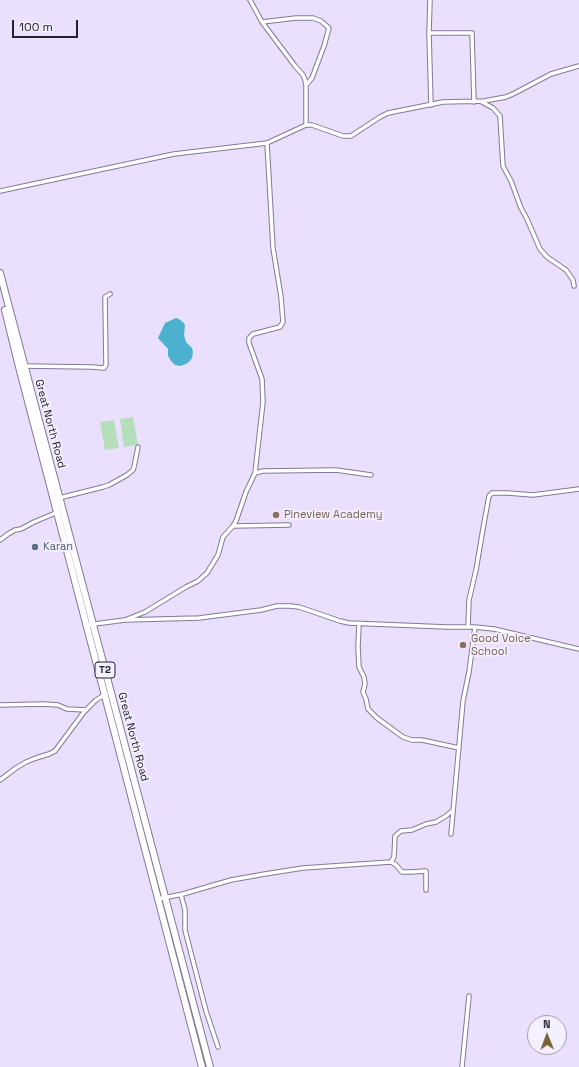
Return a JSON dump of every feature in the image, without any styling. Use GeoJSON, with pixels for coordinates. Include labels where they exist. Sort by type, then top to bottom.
{"type":"FeatureCollection","features":[{"type":"Feature","properties":{"kind":"highway","name":"Great North Road"},"geometry":{"type":"LineString","coordinates":[[0,273],[22,366]]}},
{"type":"Feature","properties":{"kind":"highway","name":"Great North Road"},"geometry":{"type":"LineString","coordinates":[[0,287],[90,624],[158,899],[202,1067]]}},
{"type":"Feature","properties":{"kind":"highway","name":"Great North Road"},"geometry":{"type":"LineString","coordinates":[[108,694],[166,898],[210,1067]]}},
{"type":"Feature","properties":{"kind":"street"},"geometry":{"type":"LineString","coordinates":[[250,0],[262,22],[303,75],[306,85],[306,125]]}},
{"type":"Feature","properties":{"kind":"street"},"geometry":{"type":"LineString","coordinates":[[430,0],[429,33],[431,105]]}},
{"type":"Feature","properties":{"kind":"street"},"geometry":{"type":"LineString","coordinates":[[262,22],[296,18],[313,18],[321,21],[329,28],[312,78],[306,85]]}},
{"type":"Feature","properties":{"kind":"street"},"geometry":{"type":"LineString","coordinates":[[429,33],[472,33],[474,102]]}},
{"type":"Feature","properties":{"kind":"street"},"geometry":{"type":"LineString","coordinates":[[0,191],[168,156],[267,143],[306,125],[312,125],[343,136],[351,136],[388,113],[447,102],[489,101],[511,95],[550,74],[579,66]]}},
{"type":"Feature","properties":{"kind":"street"},"geometry":{"type":"LineString","coordinates":[[479,102],[486,103],[500,116],[503,166],[540,249],[566,270],[573,280],[574,286]]}},
{"type":"Feature","properties":{"kind":"street"},"geometry":{"type":"LineString","coordinates":[[126,620],[145,612],[202,578],[210,569],[218,555],[223,537],[233,526],[238,516],[246,492],[255,473],[263,402],[262,379],[249,343],[249,338],[253,334],[280,327],[283,322],[281,297],[273,248],[267,143]]}},
{"type":"Feature","properties":{"kind":"street"},"geometry":{"type":"LineString","coordinates":[[22,366],[104,368],[106,365],[105,297],[110,294]]}},
{"type":"Feature","properties":{"kind":"street"},"geometry":{"type":"LineString","coordinates":[[56,498],[103,487],[127,475],[133,470],[138,447]]}},
{"type":"Feature","properties":{"kind":"street"},"geometry":{"type":"LineString","coordinates":[[255,473],[263,471],[336,470],[371,475]]}},
{"type":"Feature","properties":{"kind":"street"},"geometry":{"type":"LineString","coordinates":[[468,627],[469,600],[476,570],[489,496],[492,493],[533,495],[579,489]]}},
{"type":"Feature","properties":{"kind":"street"},"geometry":{"type":"LineString","coordinates":[[0,540],[8,534],[60,511]]}},
{"type":"Feature","properties":{"kind":"street"},"geometry":{"type":"LineString","coordinates":[[233,526],[289,525]]}},
{"type":"Feature","properties":{"kind":"street"},"geometry":{"type":"LineString","coordinates":[[90,624],[126,620],[199,618],[277,606],[290,606],[299,607],[340,621],[359,624],[475,627],[494,629],[579,649]]}},
{"type":"Feature","properties":{"kind":"street"},"geometry":{"type":"LineString","coordinates":[[359,624],[359,667],[364,677],[365,684],[363,692],[368,709],[377,718],[403,737],[412,740],[422,740],[459,748]]}},
{"type":"Feature","properties":{"kind":"street"},"geometry":{"type":"LineString","coordinates":[[451,834],[463,701],[469,672],[475,627]]}},
{"type":"Feature","properties":{"kind":"street"},"geometry":{"type":"LineString","coordinates":[[0,780],[26,762],[49,754],[55,750],[86,710],[96,700],[108,694]]}},
{"type":"Feature","properties":{"kind":"street"},"geometry":{"type":"LineString","coordinates":[[0,705],[43,704],[58,705],[66,709],[86,710]]}},
{"type":"Feature","properties":{"kind":"street"},"geometry":{"type":"LineString","coordinates":[[391,862],[394,856],[396,836],[401,831],[412,830],[426,824],[436,822],[452,811]]}},
{"type":"Feature","properties":{"kind":"street"},"geometry":{"type":"LineString","coordinates":[[158,899],[180,895],[231,880],[265,874],[304,868],[391,862],[402,872],[426,871],[426,890]]}},
{"type":"Feature","properties":{"kind":"street"},"geometry":{"type":"LineString","coordinates":[[180,895],[185,910],[185,930],[206,1011],[218,1047]]}},
{"type":"Feature","properties":{"kind":"street"},"geometry":{"type":"LineString","coordinates":[[462,1067],[469,996]]}},
{"type":"Feature","properties":{"kind":"green space"},"geometry":{"type":"Polygon","coordinates":[[[133,417],[138,445],[124,447],[120,419],[133,417]]]}},
{"type":"Feature","properties":{"kind":"green space"},"geometry":{"type":"Polygon","coordinates":[[[114,420],[119,448],[105,450],[100,422],[114,420]]]}},
{"type":"Feature","properties":{"kind":"water"},"geometry":{"type":"Polygon","coordinates":[[[176,318],[185,325],[184,335],[186,342],[192,348],[193,352],[190,361],[180,366],[175,365],[171,361],[168,356],[168,349],[158,338],[165,323],[176,318]]]}},
{"type":"Feature","properties":{"kind":"place","name":"Pineview Academy"},"geometry":{"type":"Point","coordinates":[276,515]}},
{"type":"Feature","properties":{"kind":"place","name":"Karan"},"geometry":{"type":"Point","coordinates":[35,547]}},
{"type":"Feature","properties":{"kind":"place","name":"Good Voice School"},"geometry":{"type":"Point","coordinates":[463,645]}}]}
